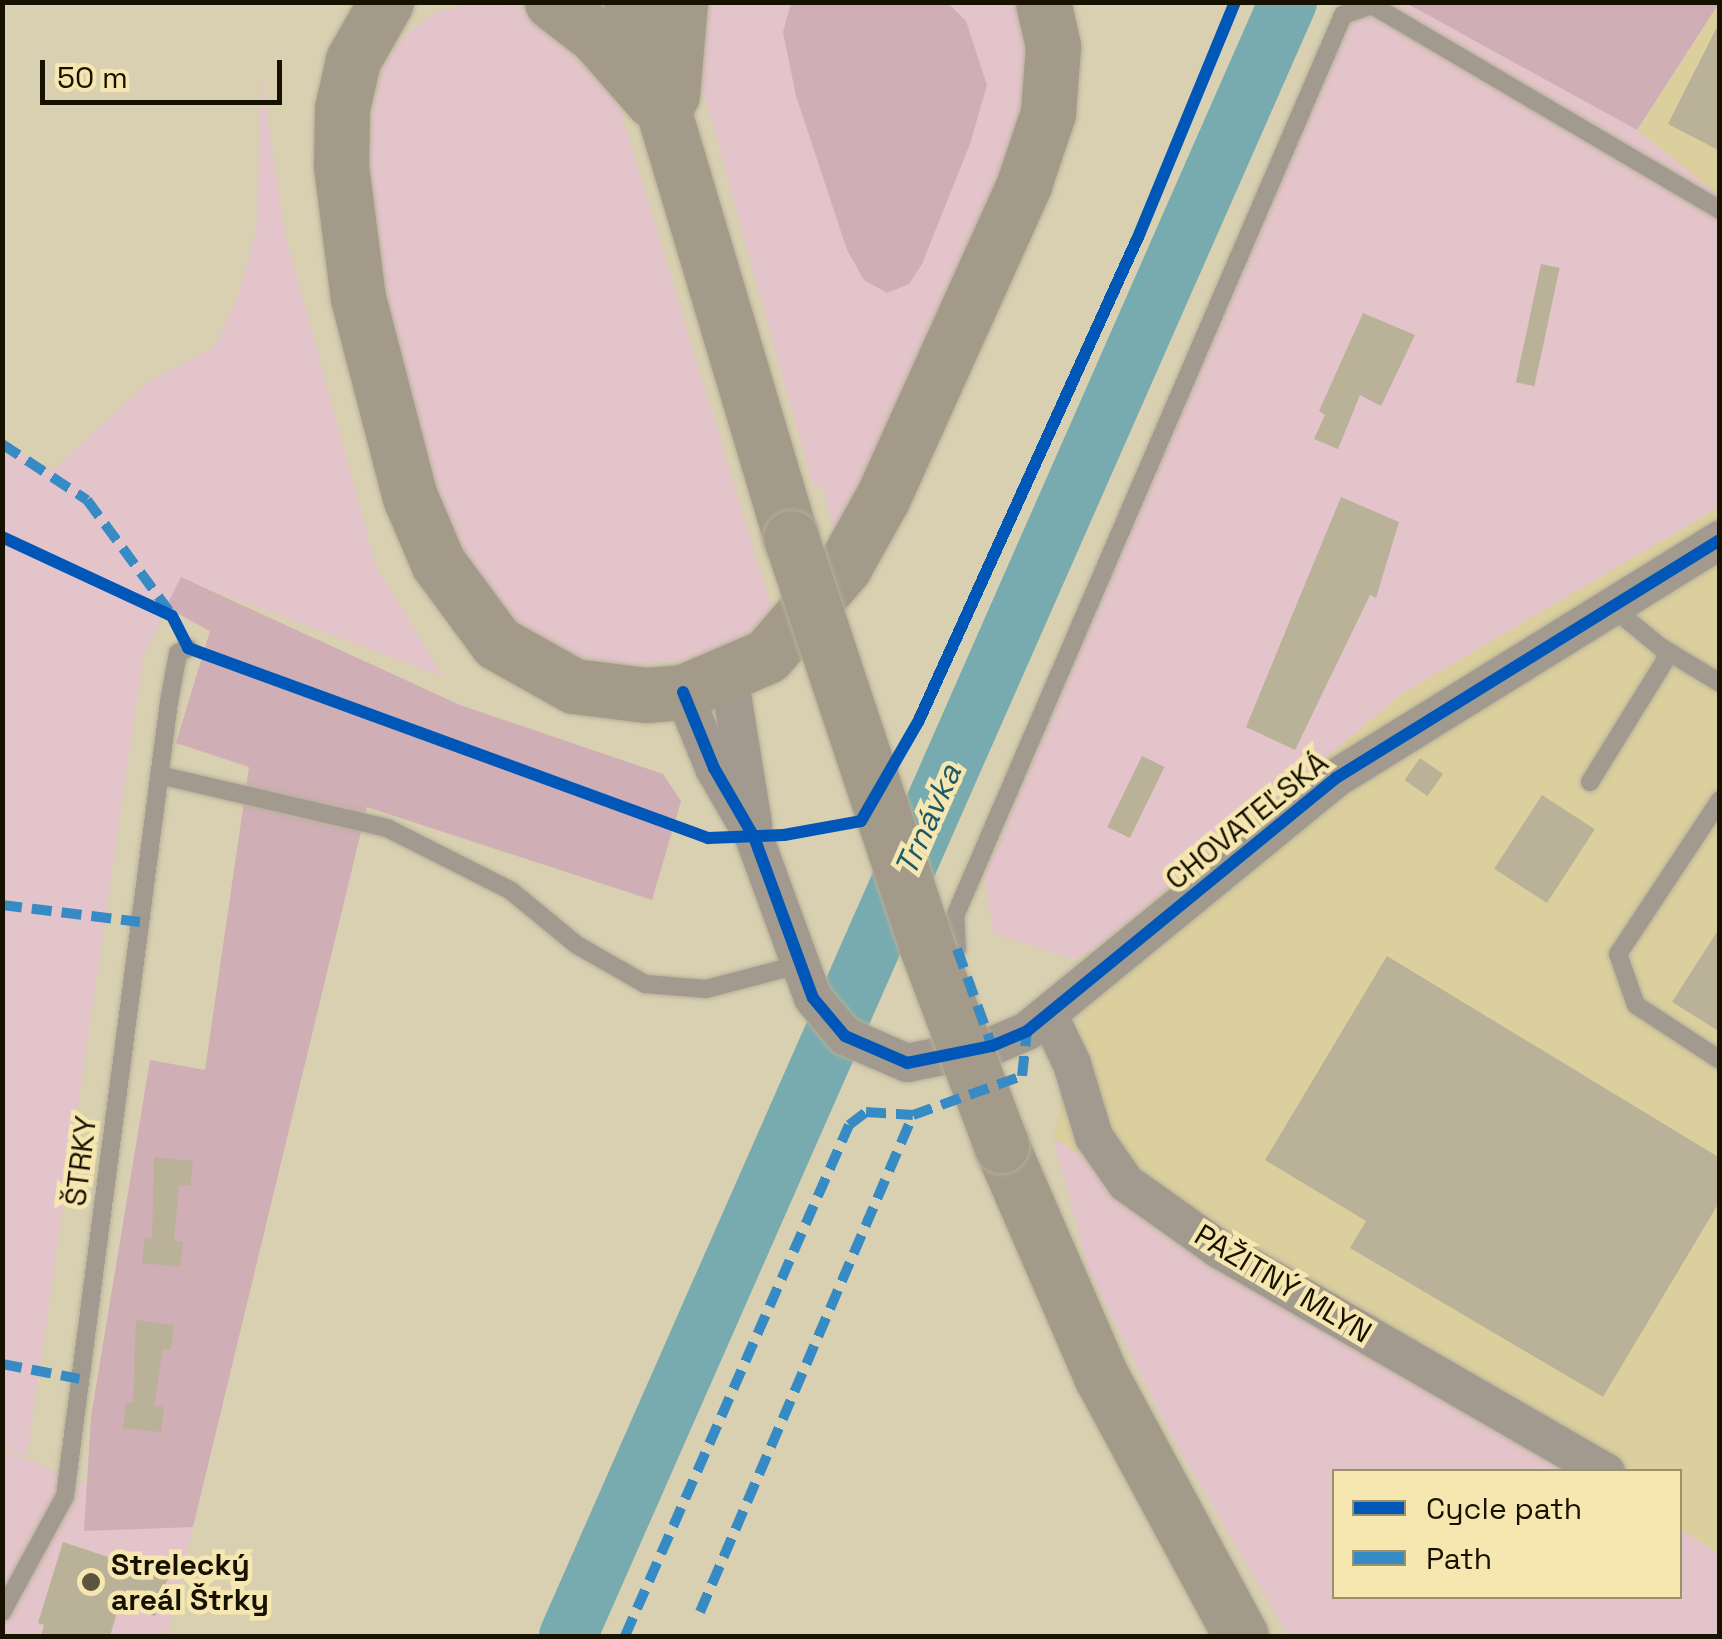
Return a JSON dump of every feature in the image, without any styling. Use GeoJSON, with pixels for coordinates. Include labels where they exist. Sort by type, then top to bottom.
{"type":"FeatureCollection","features":[{"type":"Feature","properties":{"kind":"main road"},"geometry":{"type":"LineString","coordinates":[[416,2],[375,19],[342,109],[341,166],[358,298],[380,398],[438,563],[497,643],[540,672],[616,694],[706,684],[794,632],[844,568],[883,497],[1024,184],[1048,113],[1053,46],[1043,2]]}},
{"type":"Feature","properties":{"kind":"main road"},"geometry":{"type":"LineString","coordinates":[[552,2],[621,61],[670,128]]}},
{"type":"Feature","properties":{"kind":"main road"},"geometry":{"type":"LineString","coordinates":[[631,2],[791,538],[920,928],[1002,1145],[1133,1442],[1241,1636]]}},
{"type":"Feature","properties":{"kind":"main road"},"geometry":{"type":"LineString","coordinates":[[670,128],[680,2]]}},
{"type":"Feature","properties":{"kind":"street","name":"CHOVATEĽSKÁ"},"geometry":{"type":"LineString","coordinates":[[805,981],[845,1036],[907,1063],[992,1046],[1049,1016],[1336,778],[1720,540]]}},
{"type":"Feature","properties":{"kind":"street"},"geometry":{"type":"LineString","coordinates":[[706,684],[714,768],[754,837],[805,981]]}},
{"type":"Feature","properties":{"kind":"street","name":"PAŽITNÝ MLYN"},"geometry":{"type":"LineString","coordinates":[[1049,1016],[1072,1064],[1094,1137],[1126,1183],[1219,1248],[1601,1469]]}},
{"type":"Feature","properties":{"kind":"lane"},"geometry":{"type":"LineString","coordinates":[[958,949],[954,916],[1342,16],[1372,4],[1720,210]]}},
{"type":"Feature","properties":{"kind":"lane"},"geometry":{"type":"LineString","coordinates":[[1613,608],[1658,646],[1720,683]]}},
{"type":"Feature","properties":{"kind":"lane"},"geometry":{"type":"LineString","coordinates":[[1590,782],[1666,659],[1658,646]]}},
{"type":"Feature","properties":{"kind":"lane","name":"ŠTRKY"},"geometry":{"type":"LineString","coordinates":[[2,1612],[65,1496],[169,702],[178,654],[188,648]]}},
{"type":"Feature","properties":{"kind":"lane"},"geometry":{"type":"LineString","coordinates":[[159,775],[387,828],[510,890],[576,945],[645,984],[706,990],[805,981]]}},
{"type":"Feature","properties":{"kind":"lane"},"geometry":{"type":"LineString","coordinates":[[1720,800],[1618,954],[1636,1005],[1720,1060]]}},
{"type":"Feature","properties":{"kind":"shaded area"},"geometry":{"type":"Polygon","coordinates":[[[1719,2],[1637,130],[1406,3],[1719,2]]]}},
{"type":"Feature","properties":{"kind":"shaded area"},"geometry":{"type":"Polygon","coordinates":[[[473,3],[519,6],[556,23],[617,99],[772,610],[742,638],[693,659],[626,665],[571,654],[521,627],[478,579],[443,516],[376,283],[366,139],[380,73],[405,35],[435,13],[473,3]]]}},
{"type":"Feature","properties":{"kind":"shaded area"},"geometry":{"type":"Polygon","coordinates":[[[703,3],[791,3],[783,32],[922,264],[987,85],[966,21],[948,3],[1018,3],[1035,61],[1023,138],[836,540],[823,487],[813,486],[697,68],[703,3]]]}},
{"type":"Feature","properties":{"kind":"shaded area"},"geometry":{"type":"Polygon","coordinates":[[[791,3],[948,3],[966,21],[987,85],[970,144],[922,264],[909,284],[887,293],[864,280],[847,250],[796,96],[783,32],[791,3]]]}},
{"type":"Feature","properties":{"kind":"shaded area"},"geometry":{"type":"Polygon","coordinates":[[[1354,3],[1406,3],[1637,130],[1719,195],[1719,507],[1403,693],[1099,946],[1075,959],[994,934],[984,877],[1354,3]]]}},
{"type":"Feature","properties":{"kind":"shaded area"},"geometry":{"type":"Polygon","coordinates":[[[1719,3],[1719,195],[1637,130],[1719,3]]]}},
{"type":"Feature","properties":{"kind":"shaded area"},"geometry":{"type":"Polygon","coordinates":[[[261,75],[286,237],[377,569],[444,677],[180,578],[143,658],[27,1456],[2,1447],[2,444],[53,470],[147,383],[215,346],[239,293],[257,225],[261,75]]]}},
{"type":"Feature","properties":{"kind":"shaded area"},"geometry":{"type":"Polygon","coordinates":[[[1719,507],[1719,1554],[1682,1530],[1682,1469],[1584,1469],[1053,1138],[1099,946],[1403,693],[1719,507]]]}},
{"type":"Feature","properties":{"kind":"shaded area"},"geometry":{"type":"Polygon","coordinates":[[[181,577],[460,705],[663,774],[681,801],[652,900],[367,807],[193,1527],[84,1531],[91,1417],[150,1060],[205,1070],[249,767],[176,743],[210,631],[166,607],[181,577]]]}},
{"type":"Feature","properties":{"kind":"shaded area"},"geometry":{"type":"Polygon","coordinates":[[[1053,1138],[1584,1469],[1332,1469],[1332,1599],[1682,1599],[1682,1530],[1719,1554],[1719,1636],[1289,1636],[1171,1435],[1089,1271],[1053,1138]]]}},
{"type":"Feature","properties":{"kind":"shaded area","name":"Strelecký areál Štrky"},"geometry":{"type":"Polygon","coordinates":[[[2,1449],[193,1527],[168,1636],[3,1636],[2,1449]]]}},
{"type":"Feature","properties":{"kind":"building"},"geometry":{"type":"Polygon","coordinates":[[[1720,21],[1720,151],[1668,124],[1720,21]]]}},
{"type":"Feature","properties":{"kind":"building"},"geometry":{"type":"Polygon","coordinates":[[[1541,264],[1560,268],[1534,386],[1516,382],[1541,264]]]}},
{"type":"Feature","properties":{"kind":"building"},"geometry":{"type":"Polygon","coordinates":[[[1363,313],[1415,335],[1381,406],[1360,395],[1338,449],[1314,439],[1325,415],[1319,411],[1363,313]]]}},
{"type":"Feature","properties":{"kind":"building"},"geometry":{"type":"Polygon","coordinates":[[[1341,497],[1399,522],[1376,598],[1370,595],[1295,750],[1246,727],[1341,497]]]}},
{"type":"Feature","properties":{"kind":"building"},"geometry":{"type":"Polygon","coordinates":[[[1142,756],[1164,767],[1130,838],[1107,827],[1142,756]]]}},
{"type":"Feature","properties":{"kind":"building"},"geometry":{"type":"Polygon","coordinates":[[[1420,758],[1443,774],[1427,796],[1405,780],[1420,758]]]}},
{"type":"Feature","properties":{"kind":"building"},"geometry":{"type":"Polygon","coordinates":[[[1542,795],[1595,829],[1547,903],[1494,869],[1542,795]]]}},
{"type":"Feature","properties":{"kind":"building"},"geometry":{"type":"Polygon","coordinates":[[[1720,927],[1720,1032],[1672,1002],[1720,927]]]}},
{"type":"Feature","properties":{"kind":"building"},"geometry":{"type":"Polygon","coordinates":[[[1387,956],[1720,1158],[1720,1201],[1603,1397],[1350,1248],[1366,1221],[1265,1160],[1387,956]]]}},
{"type":"Feature","properties":{"kind":"building"},"geometry":{"type":"Polygon","coordinates":[[[154,1157],[193,1161],[190,1186],[179,1185],[174,1241],[183,1242],[180,1267],[142,1263],[145,1237],[152,1238],[154,1157]]]}},
{"type":"Feature","properties":{"kind":"building"},"geometry":{"type":"Polygon","coordinates":[[[136,1320],[174,1325],[171,1350],[163,1349],[154,1406],[164,1407],[161,1432],[123,1428],[126,1403],[133,1403],[136,1320]]]}},
{"type":"Feature","properties":{"kind":"building"},"geometry":{"type":"Polygon","coordinates":[[[63,1542],[168,1577],[155,1616],[120,1603],[110,1636],[41,1636],[44,1625],[38,1623],[63,1542]]]}},
{"type":"Feature","properties":{"kind":"waterway","name":"Trnávka"},"geometry":{"type":"LineString","coordinates":[[568,1636],[1288,2]]}},
{"type":"Feature","properties":{"kind":"marked path"},"geometry":{"type":"LineString","coordinates":[[2,444],[87,500],[169,611]]}},
{"type":"Feature","properties":{"kind":"marked path"},"geometry":{"type":"LineString","coordinates":[[2,905],[140,922]]}},
{"type":"Feature","properties":{"kind":"marked path"},"geometry":{"type":"LineString","coordinates":[[957,949],[992,1046]]}},
{"type":"Feature","properties":{"kind":"marked path"},"geometry":{"type":"LineString","coordinates":[[625,1636],[849,1125],[866,1112],[913,1115],[1022,1076],[1027,1031]]}},
{"type":"Feature","properties":{"kind":"marked path"},"geometry":{"type":"LineString","coordinates":[[700,1612],[913,1115]]}},
{"type":"Feature","properties":{"kind":"marked path"},"geometry":{"type":"LineString","coordinates":[[2,1364],[80,1379]]}},
{"type":"Feature","properties":{"kind":"cycle path"},"geometry":{"type":"LineString","coordinates":[[2,537],[172,616],[188,648],[708,838],[784,835],[861,821],[919,720],[1139,235],[1235,2]]}},
{"type":"Feature","properties":{"kind":"cycle path"},"geometry":{"type":"LineString","coordinates":[[683,692],[714,768],[754,837],[813,998],[845,1036],[907,1063],[992,1046],[1027,1031],[1336,778],[1720,540]]}},
{"type":"Feature","properties":{"kind":"place","name":"Strelecký areál Štrky"},"geometry":{"type":"Point","coordinates":[91,1582]}}]}
